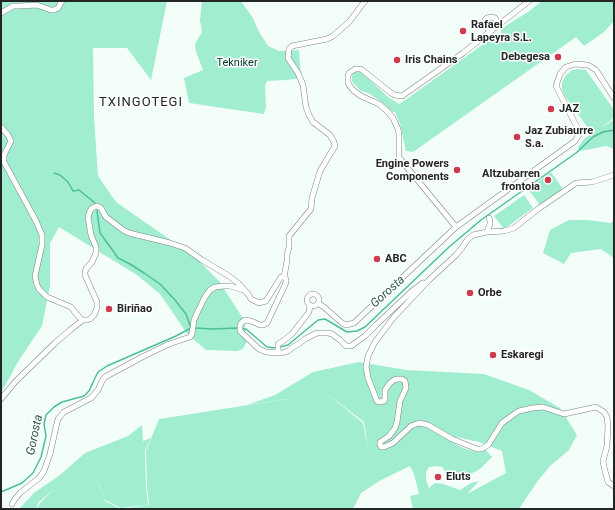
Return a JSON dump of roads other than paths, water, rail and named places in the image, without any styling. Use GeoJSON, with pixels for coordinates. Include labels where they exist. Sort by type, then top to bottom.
{"type":"FeatureCollection","features":[{"type":"Feature","properties":{"kind":"street"},"geometry":{"type":"LineString","coordinates":[[37,5],[42,1]]}},
{"type":"Feature","properties":{"kind":"street"},"geometry":{"type":"LineString","coordinates":[[1,13],[13,6],[37,5],[54,10],[58,8],[62,1]]}},
{"type":"Feature","properties":{"kind":"street"},"geometry":{"type":"LineString","coordinates":[[365,1],[349,22],[333,36],[327,39],[292,46],[288,49],[288,58],[298,73],[303,85],[306,107],[309,115],[313,122],[330,135],[335,146],[320,172],[312,198],[311,209],[289,236],[290,246],[287,255],[284,277],[286,282],[269,320],[263,325],[246,320],[241,323],[240,328],[242,333],[259,349],[266,352],[278,350],[282,353],[288,351],[305,338],[317,333],[332,334],[346,346],[351,346],[365,336],[412,291],[429,280]]}},
{"type":"Feature","properties":{"kind":"street"},"geometry":{"type":"LineString","coordinates":[[456,227],[399,157],[399,134],[396,123],[390,114],[378,104],[361,96],[349,86],[349,73],[355,69],[362,69],[391,93],[402,96],[497,27],[529,1]]}},
{"type":"Feature","properties":{"kind":"street"},"geometry":{"type":"LineString","coordinates":[[490,32],[484,24],[487,18],[494,18],[497,27]]}},
{"type":"Feature","properties":{"kind":"street"},"geometry":{"type":"LineString","coordinates":[[318,303],[342,323],[346,325],[354,323],[456,227],[575,141],[580,133],[556,86],[560,74],[566,67],[575,64],[588,65],[596,70],[614,98]]}},
{"type":"Feature","properties":{"kind":"street"},"geometry":{"type":"LineString","coordinates":[[1,127],[11,141],[4,155],[4,162],[42,235],[41,251],[35,276],[37,285],[47,297],[71,307],[83,320]]}},
{"type":"Feature","properties":{"kind":"street"},"geometry":{"type":"LineString","coordinates":[[614,175],[592,182],[576,183],[538,209],[514,228],[504,231],[473,235],[467,240],[455,256],[429,280],[394,318],[375,342],[368,356],[366,367],[368,378],[377,401],[379,402],[384,401],[386,390],[390,383],[394,380],[402,379],[405,381],[406,388],[400,401],[395,428],[389,436],[380,442],[381,446],[384,447],[394,443],[411,426],[419,423],[428,425],[452,439],[477,449],[481,449],[488,445],[502,423],[520,411],[543,407],[564,414],[596,407],[604,412],[607,417],[607,446],[603,461],[608,482],[614,486]]}},
{"type":"Feature","properties":{"kind":"street"},"geometry":{"type":"LineString","coordinates":[[1,399],[15,382],[55,343],[83,320],[90,319],[98,308],[97,302],[85,275],[86,269],[92,262],[96,253],[96,247],[91,235],[88,217],[92,208],[97,206],[101,208],[106,217],[129,233],[185,248],[229,276],[238,283],[251,299],[259,303],[266,300],[279,279],[284,277]]}},
{"type":"Feature","properties":{"kind":"street"},"geometry":{"type":"LineString","coordinates":[[487,232],[490,224],[489,218]]}},
{"type":"Feature","properties":{"kind":"street"},"geometry":{"type":"LineString","coordinates":[[12,504],[20,493],[39,478],[44,471],[50,454],[58,419],[64,412],[92,398],[105,377],[163,347],[190,337],[192,334],[194,320],[210,290],[215,287],[230,286],[244,290]]}},
{"type":"Feature","properties":{"kind":"street"},"geometry":{"type":"LineString","coordinates":[[278,350],[278,344],[283,342],[292,334],[309,312],[310,305],[306,300],[307,297],[310,294],[315,294],[318,296],[318,303]]}},
{"type":"Feature","properties":{"kind":"street"},"geometry":{"type":"LineString","coordinates":[[310,305],[314,306],[318,303]]}},
{"type":"Feature","properties":{"kind":"waterway","name":"Gorosta"},"geometry":{"type":"LineString","coordinates":[[280,347],[288,345],[318,320],[325,319],[347,332],[357,331],[365,327],[449,247],[481,220],[576,153],[593,137],[603,132],[614,130]]}},
{"type":"Feature","properties":{"kind":"waterway"},"geometry":{"type":"LineString","coordinates":[[54,173],[60,175],[68,182],[73,191],[79,190],[95,203]]}},
{"type":"Feature","properties":{"kind":"waterway","name":"Gorosta"},"geometry":{"type":"LineString","coordinates":[[1,492],[22,483],[33,473],[41,457],[46,436],[44,424],[46,415],[54,407],[62,402],[84,396],[89,391],[98,372],[107,366],[191,328],[186,314],[160,284],[130,264],[118,258],[100,233],[97,211]]}},
{"type":"Feature","properties":{"kind":"waterway","name":"Gorosta"},"geometry":{"type":"LineString","coordinates":[[195,328],[246,329],[267,347],[276,348]]}},
{"type":"Feature","properties":{"kind":"place","name":"Rafael Lapeyra S.L."},"geometry":{"type":"Point","coordinates":[463,31]}},
{"type":"Feature","properties":{"kind":"place","name":"Debegesa"},"geometry":{"type":"Point","coordinates":[558,57]}},
{"type":"Feature","properties":{"kind":"place","name":"Iris Chains"},"geometry":{"type":"Point","coordinates":[397,60]}},
{"type":"Feature","properties":{"kind":"place","name":"JAZ"},"geometry":{"type":"Point","coordinates":[551,109]}},
{"type":"Feature","properties":{"kind":"place","name":"Jaz Zubiaurre S.a."},"geometry":{"type":"Point","coordinates":[517,137]}},
{"type":"Feature","properties":{"kind":"place","name":"Engine Powers Components"},"geometry":{"type":"Point","coordinates":[457,170]}},
{"type":"Feature","properties":{"kind":"place","name":"Altzubarren frontoia"},"geometry":{"type":"Point","coordinates":[548,180]}},
{"type":"Feature","properties":{"kind":"place","name":"ABC"},"geometry":{"type":"Point","coordinates":[377,259]}},
{"type":"Feature","properties":{"kind":"place","name":"Orbe"},"geometry":{"type":"Point","coordinates":[470,293]}},
{"type":"Feature","properties":{"kind":"place","name":"Biriñao"},"geometry":{"type":"Point","coordinates":[109,309]}},
{"type":"Feature","properties":{"kind":"place","name":"Eskaregi"},"geometry":{"type":"Point","coordinates":[493,355]}},
{"type":"Feature","properties":{"kind":"place","name":"Eluts"},"geometry":{"type":"Point","coordinates":[438,477]}},
{"type":"Feature","properties":{"kind":"district","name":"TXINGOTEGI"},"geometry":{"type":"Point","coordinates":[141,103]}},
{"type":"Feature","properties":{"kind":"park label","name":"Tekniker"},"geometry":{"type":"Point","coordinates":[237,63]}}]}
